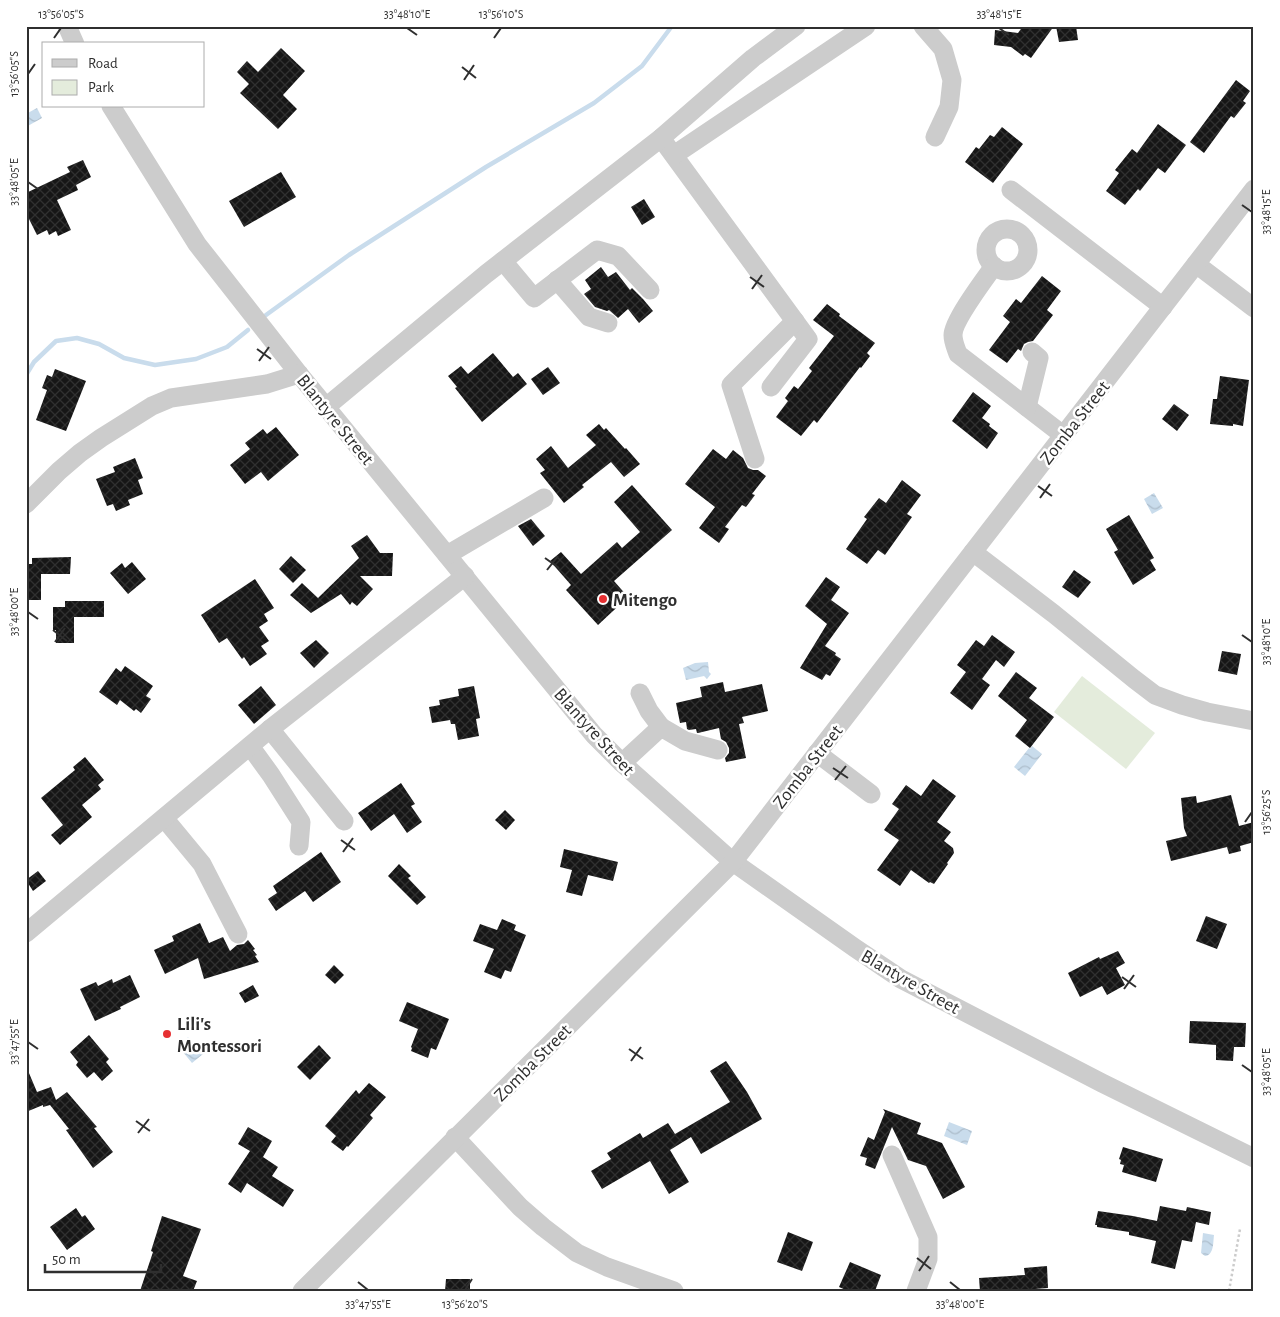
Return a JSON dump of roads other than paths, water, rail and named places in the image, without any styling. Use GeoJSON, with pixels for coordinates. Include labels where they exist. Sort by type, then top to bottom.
{"type":"FeatureCollection","features":[{"type":"Feature","properties":{"kind":"street"},"geometry":{"type":"LineString","coordinates":[[67,26],[74,42]]}},
{"type":"Feature","properties":{"kind":"street"},"geometry":{"type":"LineString","coordinates":[[326,407],[502,261],[661,138],[753,58],[796,26]]}},
{"type":"Feature","properties":{"kind":"street"},"geometry":{"type":"LineString","coordinates":[[674,155],[866,26]]}},
{"type":"Feature","properties":{"kind":"street"},"geometry":{"type":"LineString","coordinates":[[922,26],[943,49],[952,80],[949,107],[935,137]]}},
{"type":"Feature","properties":{"kind":"street","name":"Blantyre Street"},"geometry":{"type":"LineString","coordinates":[[112,108],[197,244],[299,374],[447,555],[588,727],[622,763],[733,862],[901,979],[1077,1070],[1254,1158]]}},
{"type":"Feature","properties":{"kind":"street"},"geometry":{"type":"LineString","coordinates":[[661,138],[808,339],[771,387]]}},
{"type":"Feature","properties":{"kind":"street","name":"Zomba Street"},"geometry":{"type":"LineString","coordinates":[[302,1291],[733,862],[1254,189]]}},
{"type":"Feature","properties":{"kind":"street"},"geometry":{"type":"LineString","coordinates":[[1011,190],[1163,307]]}},
{"type":"Feature","properties":{"kind":"street"},"geometry":{"type":"LineString","coordinates":[[502,261],[534,298],[597,250],[618,256],[650,290]]}},
{"type":"Feature","properties":{"kind":"street"},"geometry":{"type":"LineString","coordinates":[[1196,264],[1254,308]]}},
{"type":"Feature","properties":{"kind":"street"},"geometry":{"type":"LineString","coordinates":[[994,266],[960,316],[952,334],[958,354],[1063,435]]}},
{"type":"Feature","properties":{"kind":"street"},"geometry":{"type":"LineString","coordinates":[[557,280],[589,317],[608,323]]}},
{"type":"Feature","properties":{"kind":"street"},"geometry":{"type":"LineString","coordinates":[[756,459],[731,385],[793,318]]}},
{"type":"Feature","properties":{"kind":"street"},"geometry":{"type":"LineString","coordinates":[[1028,407],[1039,358],[1032,352]]}},
{"type":"Feature","properties":{"kind":"street"},"geometry":{"type":"LineString","coordinates":[[26,504],[80,453],[152,406],[171,398],[267,384],[299,374]]}},
{"type":"Feature","properties":{"kind":"street"},"geometry":{"type":"LineString","coordinates":[[447,555],[544,498]]}},
{"type":"Feature","properties":{"kind":"street"},"geometry":{"type":"LineString","coordinates":[[973,552],[1155,695],[1207,712],[1254,721]]}},
{"type":"Feature","properties":{"kind":"street"},"geometry":{"type":"LineString","coordinates":[[26,932],[270,729],[465,576]]}},
{"type":"Feature","properties":{"kind":"street"},"geometry":{"type":"LineString","coordinates":[[640,694],[649,711],[661,727],[685,741],[718,750]]}},
{"type":"Feature","properties":{"kind":"street"},"geometry":{"type":"LineString","coordinates":[[622,763],[661,727]]}},
{"type":"Feature","properties":{"kind":"street"},"geometry":{"type":"LineString","coordinates":[[270,729],[344,821]]}},
{"type":"Feature","properties":{"kind":"street"},"geometry":{"type":"LineString","coordinates":[[250,746],[301,822],[299,846]]}},
{"type":"Feature","properties":{"kind":"street"},"geometry":{"type":"LineString","coordinates":[[817,753],[871,794]]}},
{"type":"Feature","properties":{"kind":"street"},"geometry":{"type":"LineString","coordinates":[[164,818],[202,864],[238,934]]}},
{"type":"Feature","properties":{"kind":"street"},"geometry":{"type":"LineString","coordinates":[[455,1138],[520,1207],[577,1253],[606,1267],[674,1291]]}},
{"type":"Feature","properties":{"kind":"street"},"geometry":{"type":"LineString","coordinates":[[892,1155],[928,1237],[928,1259],[916,1291]]}},
{"type":"Feature","properties":{"kind":"water"},"geometry":{"type":"Polygon","coordinates":[[[37,108],[42,118],[26,127],[26,114],[37,108]]]}},
{"type":"Feature","properties":{"kind":"water"},"geometry":{"type":"Polygon","coordinates":[[[1154,493],[1163,508],[1152,514],[1144,499],[1154,493]]]}},
{"type":"Feature","properties":{"kind":"water"},"geometry":{"type":"Polygon","coordinates":[[[708,662],[711,674],[707,679],[704,676],[686,680],[683,668],[695,663],[708,662]]]}},
{"type":"Feature","properties":{"kind":"water"},"geometry":{"type":"Polygon","coordinates":[[[1032,746],[1042,754],[1025,776],[1014,767],[1032,746]]]}},
{"type":"Feature","properties":{"kind":"water"},"geometry":{"type":"Polygon","coordinates":[[[188,1037],[203,1054],[192,1063],[178,1046],[188,1037]]]}},
{"type":"Feature","properties":{"kind":"water"},"geometry":{"type":"Polygon","coordinates":[[[949,1122],[972,1131],[967,1145],[944,1136],[949,1122]]]}},
{"type":"Feature","properties":{"kind":"water"},"geometry":{"type":"Polygon","coordinates":[[[1203,1233],[1214,1235],[1212,1251],[1205,1256],[1201,1253],[1203,1233]]]}},
{"type":"Feature","properties":{"kind":"waterway"},"geometry":{"type":"LineString","coordinates":[[266,315],[349,255],[486,167],[594,103],[642,66],[672,26]]}},
{"type":"Feature","properties":{"kind":"waterway"},"geometry":{"type":"LineString","coordinates":[[26,375],[34,362],[56,341],[77,338],[99,344],[124,358],[155,365],[196,359],[227,347],[248,330]]}},
{"type":"Feature","properties":{"kind":"place","name":"Mitengo"},"geometry":{"type":"Point","coordinates":[603,599]}},
{"type":"Feature","properties":{"kind":"place","name":"Lili's Montessori"},"geometry":{"type":"Point","coordinates":[167,1034]}}]}
